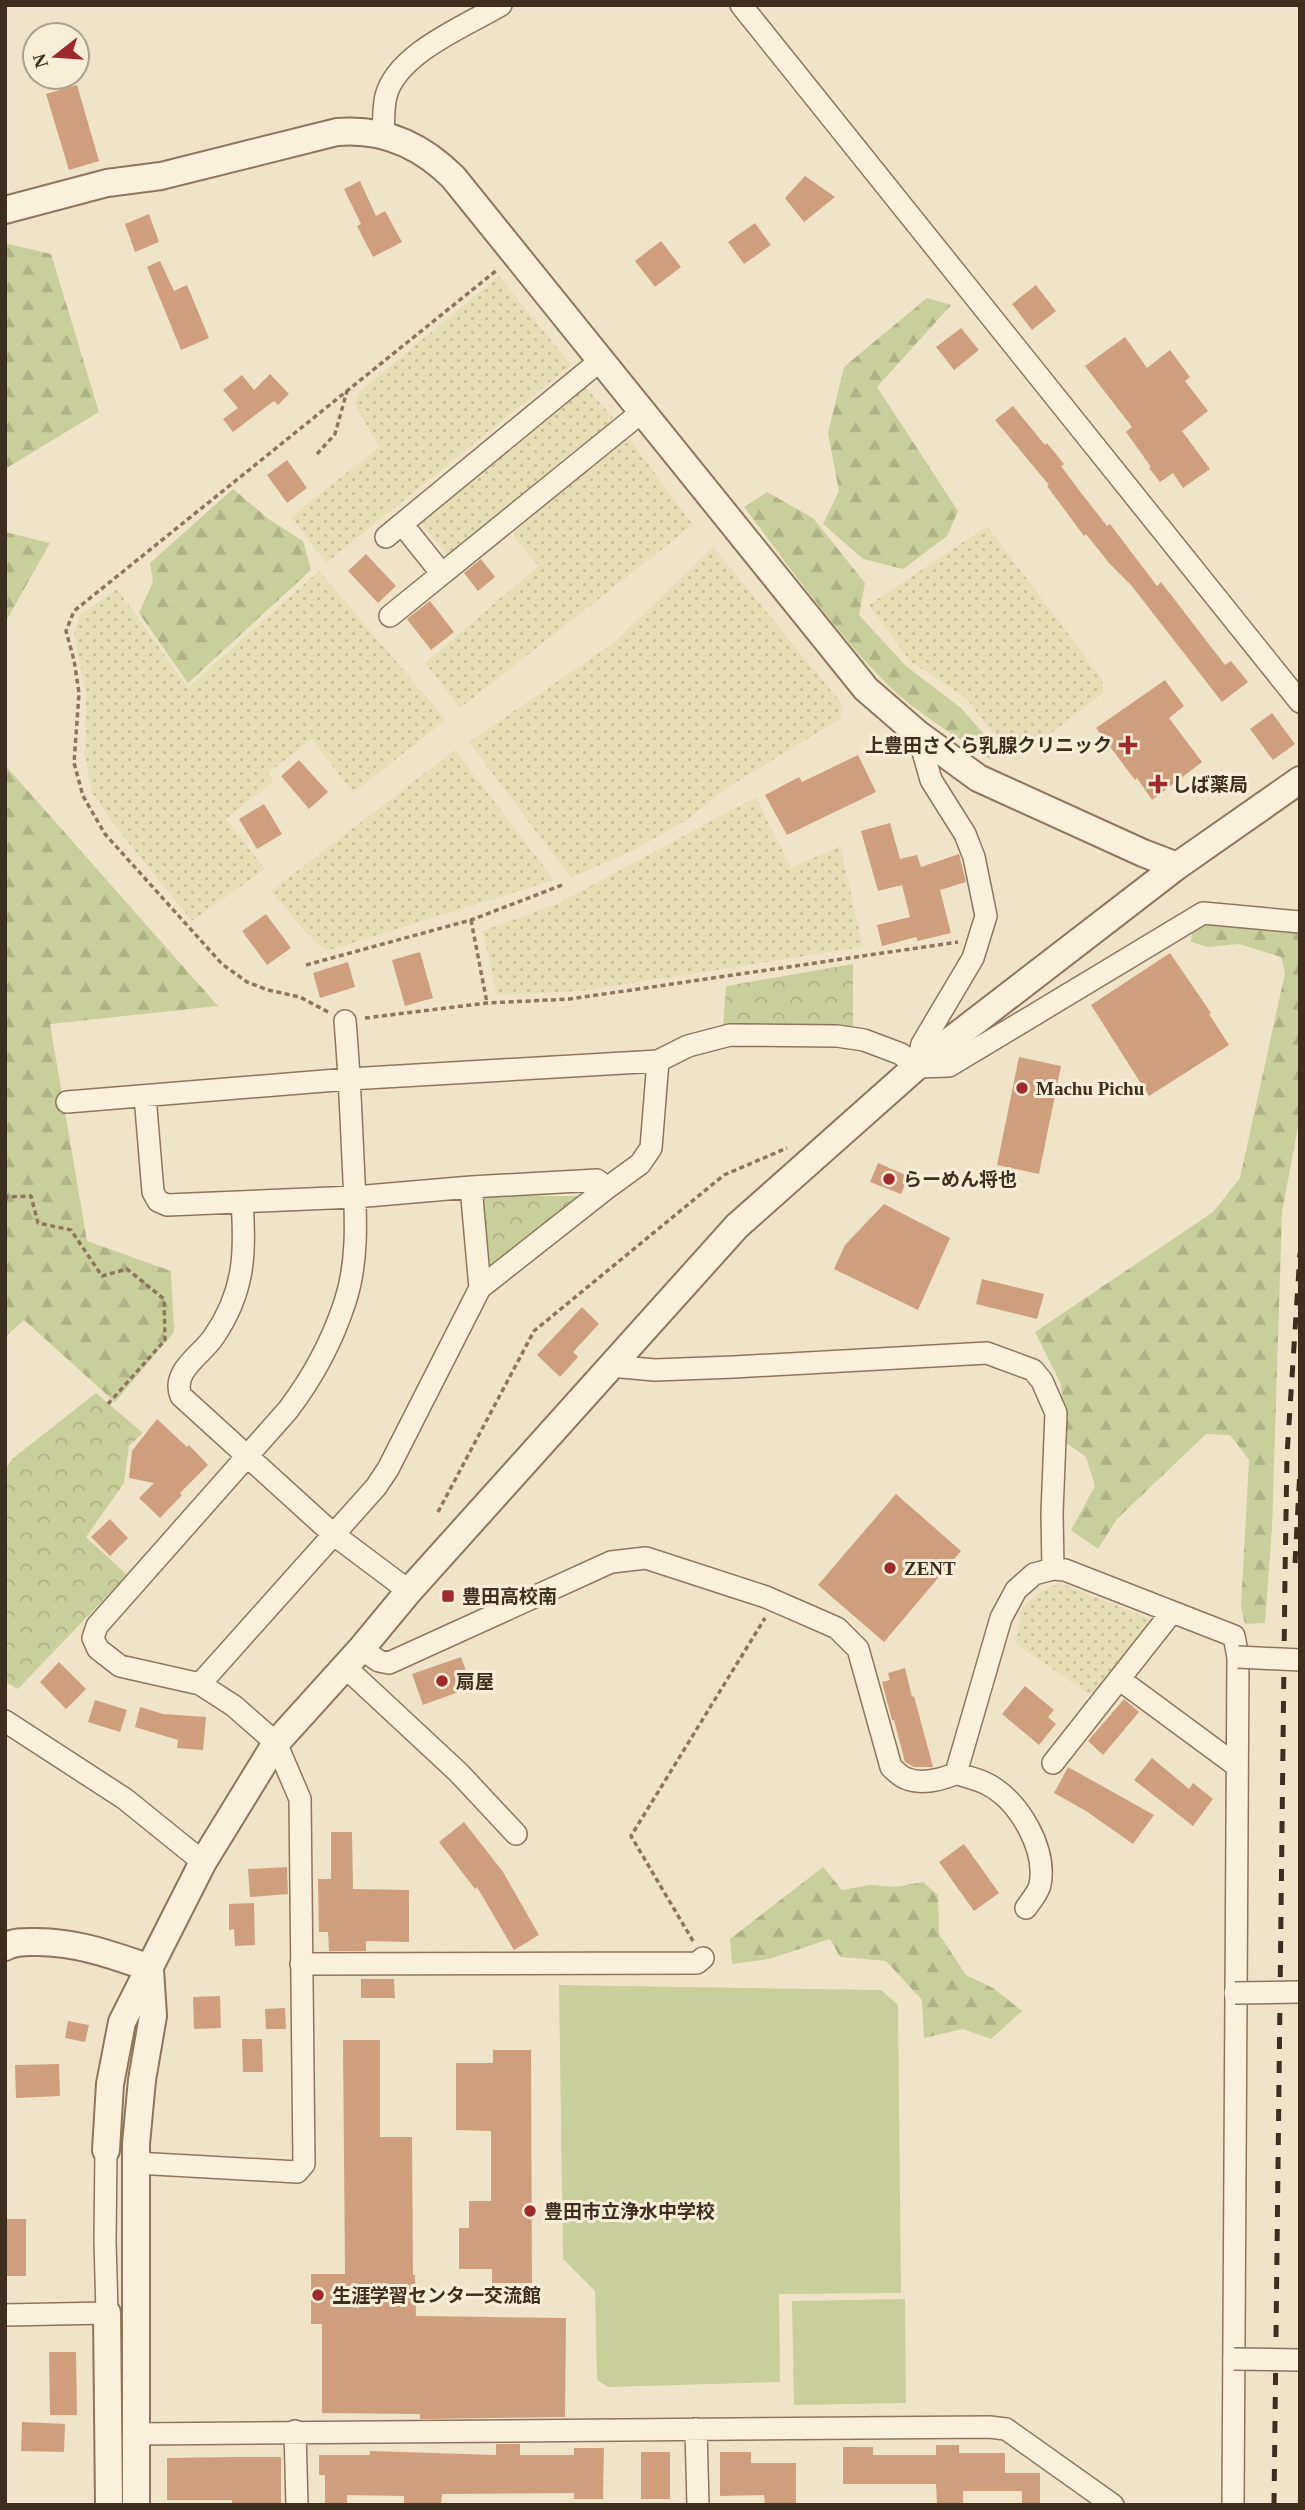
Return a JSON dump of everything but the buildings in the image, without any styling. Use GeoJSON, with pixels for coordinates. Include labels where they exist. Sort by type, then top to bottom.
{"type":"FeatureCollection","features":[{"type":"Feature","properties":{"kind":"street"},"geometry":{"type":"LineString","coordinates":[[383,134],[387,94],[405,64],[440,38],[501,5]]}},
{"type":"Feature","properties":{"kind":"street"},"geometry":{"type":"LineString","coordinates":[[741,5],[1300,702]]}},
{"type":"Feature","properties":{"kind":"street"},"geometry":{"type":"LineString","coordinates":[[5,210],[107,183],[161,176],[337,132],[383,134],[404,142],[439,163],[866,689],[918,734],[978,778],[1177,866]]}},
{"type":"Feature","properties":{"kind":"street"},"geometry":{"type":"LineString","coordinates":[[442,574],[394,531],[601,360]]}},
{"type":"Feature","properties":{"kind":"street"},"geometry":{"type":"LineString","coordinates":[[390,616],[643,411]]}},
{"type":"Feature","properties":{"kind":"street"},"geometry":{"type":"LineString","coordinates":[[916,1067],[922,1044],[973,958],[986,916],[974,857],[965,834],[931,780],[918,734]]}},
{"type":"Feature","properties":{"kind":"street"},"geometry":{"type":"LineString","coordinates":[[109,2505],[104,2241],[106,2150],[110,2084],[122,2022],[203,1862],[276,1743],[721,1241],[916,1067],[1177,866],[1300,780]]}},
{"type":"Feature","properties":{"kind":"street"},"geometry":{"type":"LineString","coordinates":[[68,1102],[349,1079],[658,1061],[688,1046],[730,1035],[837,1035],[864,1040],[901,1054],[916,1067],[949,1066],[1203,913],[1300,922]]}},
{"type":"Feature","properties":{"kind":"street"},"geometry":{"type":"LineString","coordinates":[[136,2163],[297,2172],[304,2164],[300,1799],[276,1743],[234,1706],[200,1684],[120,1666],[98,1649],[93,1638],[94,1631],[105,1616],[248,1457],[304,1389],[327,1347],[345,1301],[354,1255],[355,1197],[345,1021]]}},
{"type":"Feature","properties":{"kind":"street"},"geometry":{"type":"LineString","coordinates":[[200,1684],[376,1487],[388,1469],[480,1288],[640,1164],[651,1148],[658,1061]]}},
{"type":"Feature","properties":{"kind":"street"},"geometry":{"type":"LineString","coordinates":[[145,1096],[155,1198],[171,1206],[355,1197],[597,1180],[607,1188]]}},
{"type":"Feature","properties":{"kind":"street"},"geometry":{"type":"LineString","coordinates":[[471,1187],[480,1288]]}},
{"type":"Feature","properties":{"kind":"street"},"geometry":{"type":"LineString","coordinates":[[242,1202],[245,1254],[236,1292],[212,1339],[181,1374],[181,1396],[333,1534],[409,1591]]}},
{"type":"Feature","properties":{"kind":"street"},"geometry":{"type":"LineString","coordinates":[[610,1366],[655,1370],[721,1368],[987,1353],[1033,1370],[1042,1381],[1056,1413],[1052,1513],[1054,1569]]}},
{"type":"Feature","properties":{"kind":"street"},"geometry":{"type":"LineString","coordinates":[[352,1657],[389,1663],[611,1562],[646,1558],[766,1597],[837,1628],[858,1649],[891,1767],[905,1779],[944,1779],[956,1773],[989,1785],[1016,1806],[1034,1838],[1040,1867],[1040,1887],[1026,1908]]}},
{"type":"Feature","properties":{"kind":"street"},"geometry":{"type":"LineString","coordinates":[[956,1773],[1001,1618],[1016,1590],[1034,1574],[1054,1569],[1065,1570],[1234,1636],[1238,1657],[1233,2505]]}},
{"type":"Feature","properties":{"kind":"street"},"geometry":{"type":"LineString","coordinates":[[1053,1763],[1172,1612]]}},
{"type":"Feature","properties":{"kind":"street"},"geometry":{"type":"LineString","coordinates":[[352,1657],[516,1834]]}},
{"type":"Feature","properties":{"kind":"street"},"geometry":{"type":"LineString","coordinates":[[1238,1657],[1300,1660]]}},
{"type":"Feature","properties":{"kind":"street"},"geometry":{"type":"LineString","coordinates":[[1119,1679],[1237,1766]]}},
{"type":"Feature","properties":{"kind":"street"},"geometry":{"type":"LineString","coordinates":[[5,1721],[125,1799],[203,1862]]}},
{"type":"Feature","properties":{"kind":"street"},"geometry":{"type":"LineString","coordinates":[[8,1942],[56,1942],[95,1948],[150,1968]]}},
{"type":"Feature","properties":{"kind":"street"},"geometry":{"type":"LineString","coordinates":[[301,1964],[697,1963],[703,1958]]}},
{"type":"Feature","properties":{"kind":"street"},"geometry":{"type":"LineString","coordinates":[[136,2505],[136,2163],[142,2080],[153,2016],[150,1968]]}},
{"type":"Feature","properties":{"kind":"street"},"geometry":{"type":"LineString","coordinates":[[1235,1993],[1300,1992]]}},
{"type":"Feature","properties":{"kind":"street"},"geometry":{"type":"LineString","coordinates":[[5,2315],[107,2313]]}},
{"type":"Feature","properties":{"kind":"street"},"geometry":{"type":"LineString","coordinates":[[1234,2360],[1300,2360]]}},
{"type":"Feature","properties":{"kind":"street"},"geometry":{"type":"LineString","coordinates":[[135,2434],[989,2427],[1006,2429],[1109,2504]]}},
{"type":"Feature","properties":{"kind":"street"},"geometry":{"type":"LineString","coordinates":[[696,2429],[698,2505]]}},
{"type":"Feature","properties":{"kind":"street"},"geometry":{"type":"LineString","coordinates":[[295,2431],[297,2505]]}},
{"type":"Feature","properties":{"kind":"path"},"geometry":{"type":"LineString","coordinates":[[513,254],[74,611],[66,631],[79,693],[74,763],[82,796],[105,834],[222,964],[247,982],[300,997],[345,1021],[487,1003],[570,999],[979,939]]}},
{"type":"Feature","properties":{"kind":"path"},"geometry":{"type":"LineString","coordinates":[[317,453],[335,434],[347,388]]}},
{"type":"Feature","properties":{"kind":"path"},"geometry":{"type":"LineString","coordinates":[[306,965],[471,920],[565,884]]}},
{"type":"Feature","properties":{"kind":"path"},"geometry":{"type":"LineString","coordinates":[[471,920],[487,1003]]}},
{"type":"Feature","properties":{"kind":"path"},"geometry":{"type":"LineString","coordinates":[[438,1512],[534,1331],[724,1175],[797,1144],[816,1156]]}},
{"type":"Feature","properties":{"kind":"path"},"geometry":{"type":"LineString","coordinates":[[5,1200],[7,1197],[31,1196],[38,1223],[71,1230],[102,1276],[127,1269],[164,1299],[165,1339],[108,1404]]}},
{"type":"Feature","properties":{"kind":"path"},"geometry":{"type":"LineString","coordinates":[[703,1958],[631,1836],[775,1602]]}},
{"type":"Feature","properties":{"kind":"shaded area"},"geometry":{"type":"Polygon","coordinates":[[[499,276],[571,365],[326,563],[291,517],[379,447],[354,403],[360,391],[499,276]]]}},
{"type":"Feature","properties":{"kind":"shaded area"},"geometry":{"type":"Polygon","coordinates":[[[583,384],[614,419],[451,559],[421,524],[583,384]]]}},
{"type":"Feature","properties":{"kind":"shaded area"},"geometry":{"type":"Polygon","coordinates":[[[626,434],[693,525],[460,708],[425,663],[538,566],[513,536],[516,521],[626,434]]]}},
{"type":"Feature","properties":{"kind":"shaded area"},"geometry":{"type":"Polygon","coordinates":[[[987,526],[1102,679],[1103,693],[1015,761],[966,698],[910,661],[869,605],[987,526]]]}},
{"type":"Feature","properties":{"kind":"shaded area"},"geometry":{"type":"Polygon","coordinates":[[[713,547],[843,705],[840,719],[730,786],[688,819],[636,849],[571,878],[469,742],[612,644],[713,547]]]}},
{"type":"Feature","properties":{"kind":"shaded area"},"geometry":{"type":"Polygon","coordinates":[[[319,571],[446,720],[353,793],[312,739],[268,773],[274,781],[226,819],[265,869],[192,921],[115,826],[92,792],[85,754],[86,693],[74,633],[80,615],[117,589],[188,688],[319,571]]]}},
{"type":"Feature","properties":{"kind":"shaded area"},"geometry":{"type":"Polygon","coordinates":[[[455,750],[554,880],[326,951],[310,937],[271,891],[455,750]]]}},
{"type":"Feature","properties":{"kind":"shaded area"},"geometry":{"type":"Polygon","coordinates":[[[756,797],[791,868],[840,846],[863,947],[582,991],[497,995],[483,931],[559,903],[756,797]]]}},
{"type":"Feature","properties":{"kind":"shaded area"},"geometry":{"type":"Polygon","coordinates":[[[1060,1583],[1155,1621],[1101,1691],[1089,1694],[1016,1644],[1022,1608],[1040,1592],[1060,1583]]]}},
{"type":"Feature","properties":{"kind":"green space"},"geometry":{"type":"Polygon","coordinates":[[[5,243],[51,254],[99,412],[5,469],[5,243]]]}},
{"type":"Feature","properties":{"kind":"green space"},"geometry":{"type":"Polygon","coordinates":[[[927,298],[951,305],[877,387],[958,511],[947,536],[903,569],[863,559],[823,524],[839,491],[828,433],[844,367],[927,298]]]}},
{"type":"Feature","properties":{"kind":"green space"},"geometry":{"type":"Polygon","coordinates":[[[233,489],[270,520],[303,541],[311,570],[188,683],[139,613],[153,582],[150,563],[233,489]]]}},
{"type":"Feature","properties":{"kind":"green space"},"geometry":{"type":"Polygon","coordinates":[[[767,492],[813,518],[865,583],[859,615],[906,666],[961,708],[983,733],[990,759],[934,722],[894,691],[845,638],[744,507],[767,492]]]}},
{"type":"Feature","properties":{"kind":"green space"},"geometry":{"type":"Polygon","coordinates":[[[5,532],[50,543],[5,623],[5,532]]]}},
{"type":"Feature","properties":{"kind":"green space"},"geometry":{"type":"Polygon","coordinates":[[[5,765],[218,1006],[50,1024],[87,1241],[171,1271],[174,1332],[115,1402],[24,1320],[5,1337],[5,765]]]}},
{"type":"Feature","properties":{"kind":"green space"},"geometry":{"type":"Polygon","coordinates":[[[1212,922],[1300,931],[1300,1116],[1282,1212],[1272,1529],[1265,1623],[1245,1624],[1241,1608],[1249,1460],[1230,1435],[1206,1434],[1117,1519],[1098,1549],[1071,1530],[1095,1486],[1086,1457],[1065,1442],[1061,1384],[1035,1332],[1213,1212],[1240,1178],[1285,973],[1281,957],[1239,944],[1208,947],[1191,942],[1193,926],[1212,922]]]}},
{"type":"Feature","properties":{"kind":"green space"},"geometry":{"type":"Polygon","coordinates":[[[853,964],[853,1029],[723,1027],[726,986],[853,964]]]}},
{"type":"Feature","properties":{"kind":"green space"},"geometry":{"type":"Polygon","coordinates":[[[483,1196],[578,1196],[490,1271],[483,1196]]]}},
{"type":"Feature","properties":{"kind":"green space"},"geometry":{"type":"Polygon","coordinates":[[[96,1393],[143,1433],[129,1446],[124,1483],[86,1537],[127,1575],[18,1689],[5,1682],[5,1470],[12,1459],[96,1393]]]}},
{"type":"Feature","properties":{"kind":"green space"},"geometry":{"type":"Polygon","coordinates":[[[823,1867],[842,1890],[870,1885],[895,1887],[923,1882],[938,1895],[939,1934],[966,1975],[993,1988],[1022,2011],[991,2039],[963,2029],[924,2038],[922,2000],[886,1961],[840,1957],[830,1939],[769,1959],[732,1964],[730,1939],[823,1867]]]}},
{"type":"Feature","properties":{"kind":"green space"},"geometry":{"type":"Polygon","coordinates":[[[559,1985],[881,1990],[898,2005],[901,2293],[779,2294],[780,2382],[608,2387],[597,2380],[595,2291],[563,2259],[559,1985]]]}},
{"type":"Feature","properties":{"kind":"green space"},"geometry":{"type":"Polygon","coordinates":[[[905,2299],[906,2403],[794,2405],[792,2301],[905,2299]]]}},
{"type":"Feature","properties":{"kind":"railway"},"geometry":{"type":"LineString","coordinates":[[1274,2505],[1287,1455],[1300,1253]]}},
{"type":"Feature","properties":{"kind":"railway"},"geometry":{"type":"LineString","coordinates":[[1295,1563],[1300,1469]]}},
{"type":"Feature","properties":{"kind":"place","name":"上豊田さくら乳腺クリニック"},"geometry":{"type":"Point","coordinates":[1128,745]}},
{"type":"Feature","properties":{"kind":"place","name":"しば薬局"},"geometry":{"type":"Point","coordinates":[1158,784]}},
{"type":"Feature","properties":{"kind":"place","name":"Machu Pichu"},"geometry":{"type":"Point","coordinates":[1022,1088]}},
{"type":"Feature","properties":{"kind":"place","name":"らーめん将也"},"geometry":{"type":"Point","coordinates":[889,1179]}},
{"type":"Feature","properties":{"kind":"place","name":"ZENT"},"geometry":{"type":"Point","coordinates":[890,1568]}},
{"type":"Feature","properties":{"kind":"place","name":"豊田高校南"},"geometry":{"type":"Point","coordinates":[448,1596]}},
{"type":"Feature","properties":{"kind":"place","name":"扇屋"},"geometry":{"type":"Point","coordinates":[442,1681]}},
{"type":"Feature","properties":{"kind":"place","name":"豊田市立浄水中学校"},"geometry":{"type":"Point","coordinates":[530,2211]}},
{"type":"Feature","properties":{"kind":"place","name":"生涯学習センタ一交流館"},"geometry":{"type":"Point","coordinates":[318,2295]}}]}
